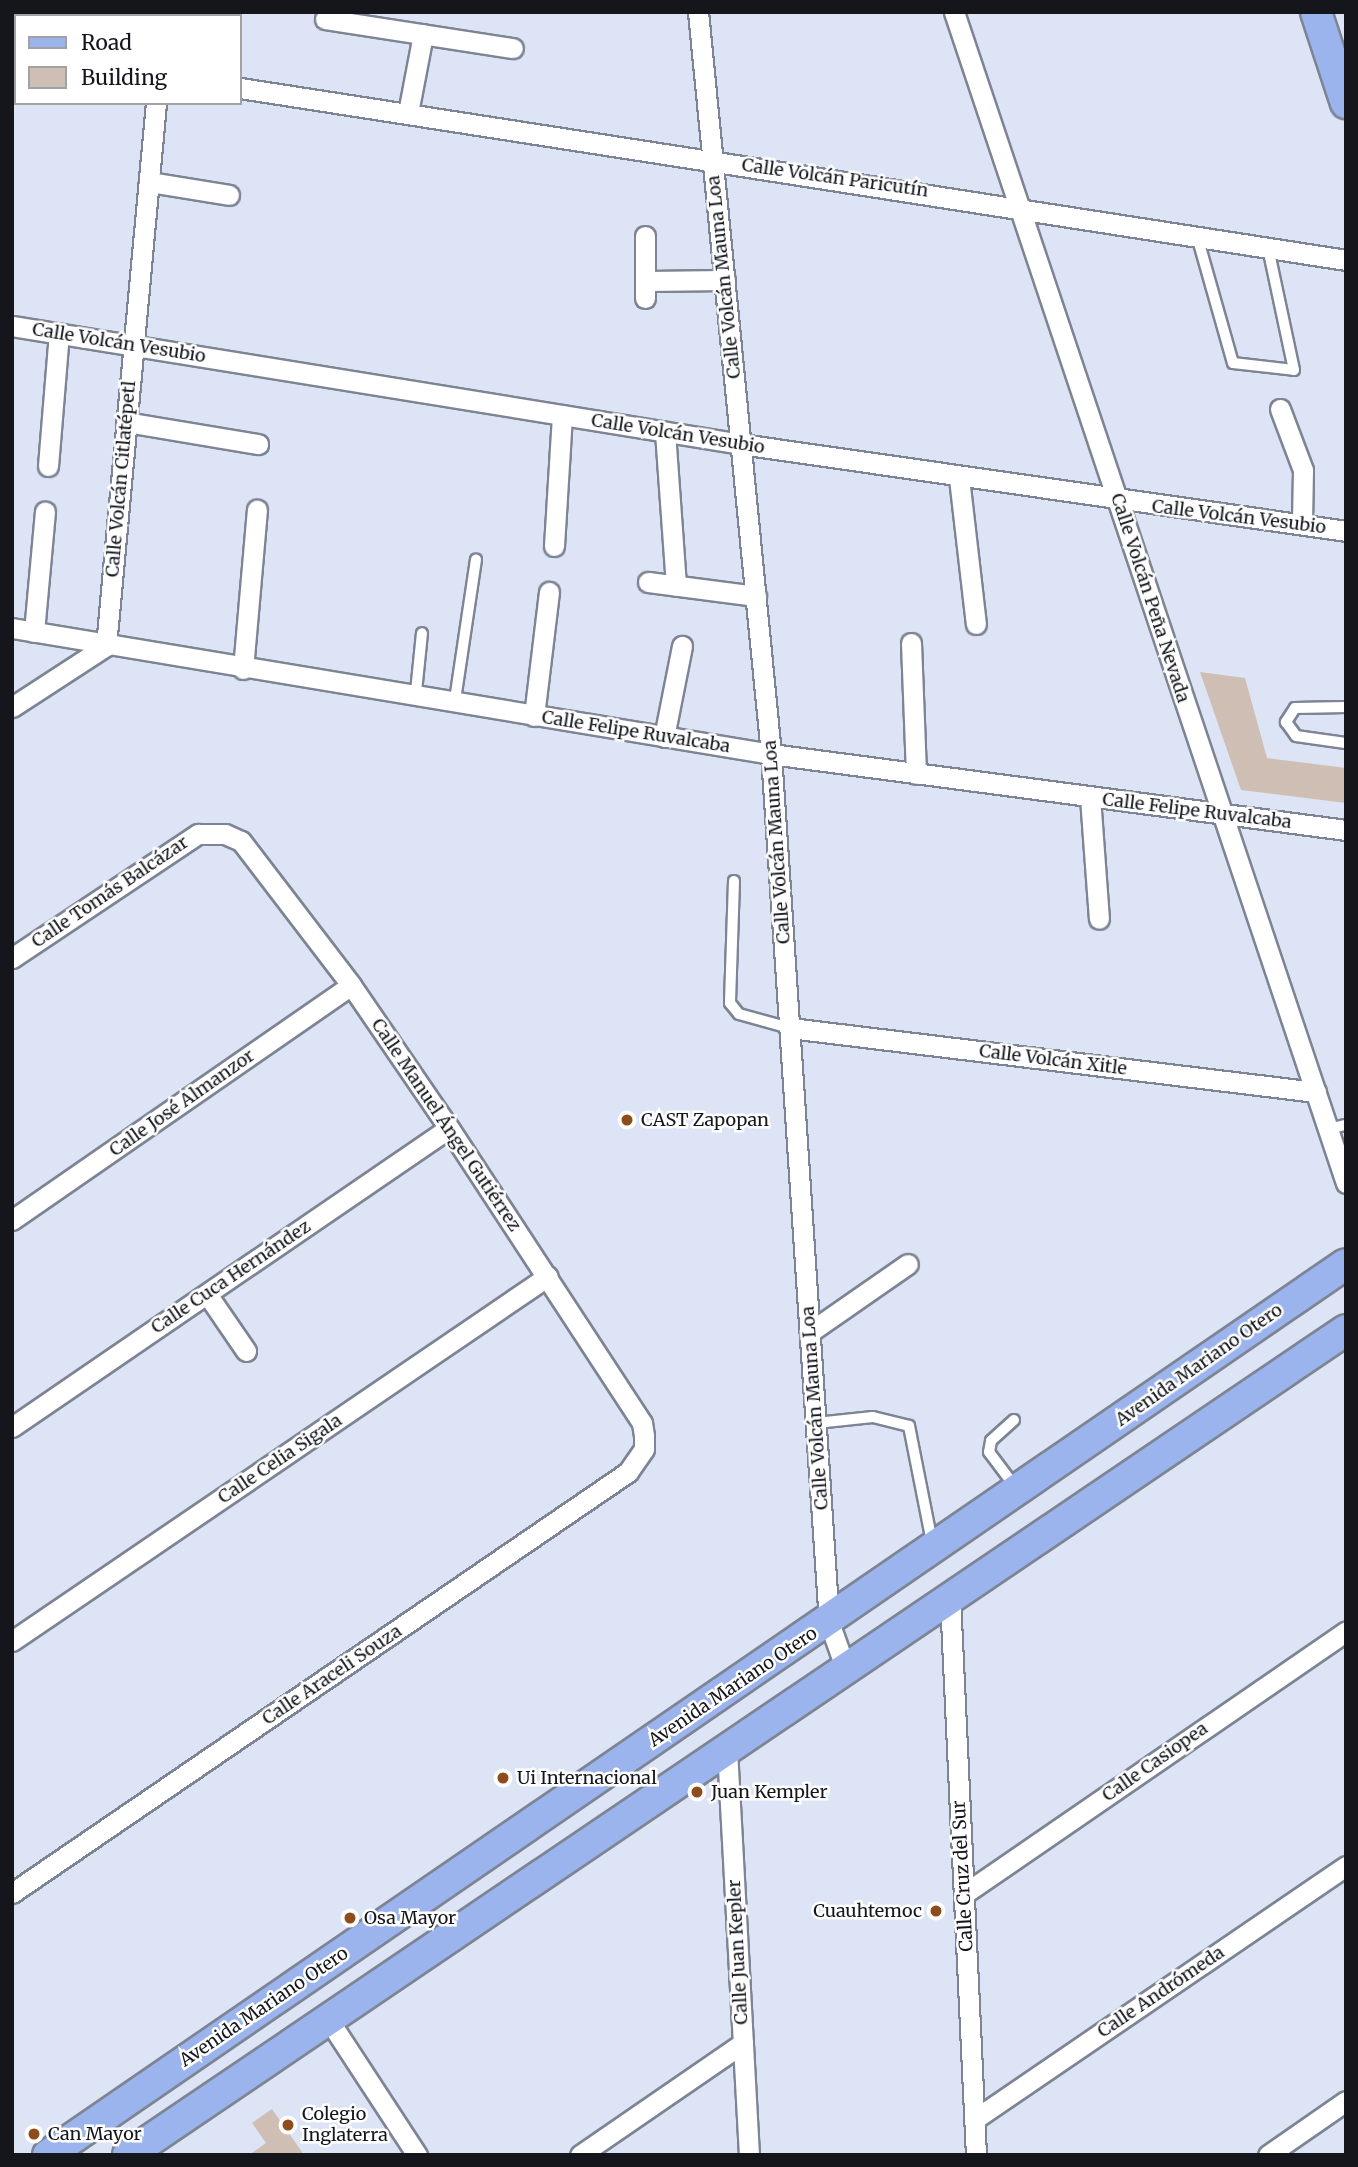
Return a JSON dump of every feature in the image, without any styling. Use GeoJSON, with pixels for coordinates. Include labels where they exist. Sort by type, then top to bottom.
{"type":"FeatureCollection","features":[{"type":"Feature","properties":{"kind":"main road"},"geometry":{"type":"LineString","coordinates":[[1316,12],[1346,103]]}},
{"type":"Feature","properties":{"kind":"main road","name":"Avenida Mariano Otero"},"geometry":{"type":"LineString","coordinates":[[48,2155],[829,1622],[1346,1264]]}},
{"type":"Feature","properties":{"kind":"main road"},"geometry":{"type":"LineString","coordinates":[[128,2155],[1345,1331]]}},
{"type":"Feature","properties":{"kind":"street","name":"Calle Volcán Mauna Loa"},"geometry":{"type":"LineString","coordinates":[[698,12],[771,754],[829,1622],[846,1671]]}},
{"type":"Feature","properties":{"kind":"street","name":"Calle Volcán Peña Nevada"},"geometry":{"type":"LineString","coordinates":[[954,12],[1316,1092],[1337,1127],[1346,1183]]}},
{"type":"Feature","properties":{"kind":"street"},"geometry":{"type":"LineString","coordinates":[[325,19],[513,48]]}},
{"type":"Feature","properties":{"kind":"street"},"geometry":{"type":"LineString","coordinates":[[408,113],[423,34]]}},
{"type":"Feature","properties":{"kind":"street","name":"Calle Volcán Paricutín"},"geometry":{"type":"LineString","coordinates":[[242,88],[1019,206],[1346,260]]}},
{"type":"Feature","properties":{"kind":"street","name":"Calle Volcán Citlatépetl"},"geometry":{"type":"LineString","coordinates":[[106,646],[156,105]]}},
{"type":"Feature","properties":{"kind":"street"},"geometry":{"type":"LineString","coordinates":[[149,182],[229,195]]}},
{"type":"Feature","properties":{"kind":"street"},"geometry":{"type":"LineString","coordinates":[[645,236],[646,289],[724,279]]}},
{"type":"Feature","properties":{"kind":"street","name":"Calle Volcán Vesubio"},"geometry":{"type":"LineString","coordinates":[[12,326],[959,478],[1118,502],[1346,531]]}},
{"type":"Feature","properties":{"kind":"street"},"geometry":{"type":"LineString","coordinates":[[48,466],[59,333]]}},
{"type":"Feature","properties":{"kind":"street"},"geometry":{"type":"LineString","coordinates":[[1280,409],[1303,470],[1302,524]]}},
{"type":"Feature","properties":{"kind":"street"},"geometry":{"type":"LineString","coordinates":[[554,546],[562,415]]}},
{"type":"Feature","properties":{"kind":"street"},"geometry":{"type":"LineString","coordinates":[[126,422],[258,444]]}},
{"type":"Feature","properties":{"kind":"street"},"geometry":{"type":"LineString","coordinates":[[665,432],[676,586]]}},
{"type":"Feature","properties":{"kind":"street"},"geometry":{"type":"LineString","coordinates":[[959,478],[976,624]]}},
{"type":"Feature","properties":{"kind":"street"},"geometry":{"type":"LineString","coordinates":[[243,669],[257,510]]}},
{"type":"Feature","properties":{"kind":"street"},"geometry":{"type":"LineString","coordinates":[[34,632],[45,512]]}},
{"type":"Feature","properties":{"kind":"street"},"geometry":{"type":"LineString","coordinates":[[648,582],[756,596]]}},
{"type":"Feature","properties":{"kind":"street"},"geometry":{"type":"LineString","coordinates":[[534,716],[549,593]]}},
{"type":"Feature","properties":{"kind":"street","name":"Calle Felipe Ruvalcaba"},"geometry":{"type":"LineString","coordinates":[[12,628],[243,669],[416,692],[534,716],[771,754],[1346,830]]}},
{"type":"Feature","properties":{"kind":"street"},"geometry":{"type":"LineString","coordinates":[[911,643],[916,774]]}},
{"type":"Feature","properties":{"kind":"street"},"geometry":{"type":"LineString","coordinates":[[12,707],[106,646]]}},
{"type":"Feature","properties":{"kind":"street"},"geometry":{"type":"LineString","coordinates":[[664,737],[682,646]]}},
{"type":"Feature","properties":{"kind":"street"},"geometry":{"type":"LineString","coordinates":[[1090,797],[1099,919]]}},
{"type":"Feature","properties":{"kind":"street","name":"Calle Tomás Balcázar"},"geometry":{"type":"LineString","coordinates":[[12,958],[185,841],[211,833]]}},
{"type":"Feature","properties":{"kind":"street","name":"Calle Manuel Ángel Gutiérrez"},"geometry":{"type":"LineString","coordinates":[[211,833],[241,841],[351,985],[548,1276],[642,1423],[644,1449]]}},
{"type":"Feature","properties":{"kind":"street","name":"Calle José Almanzor"},"geometry":{"type":"LineString","coordinates":[[12,1220],[351,985]]}},
{"type":"Feature","properties":{"kind":"street","name":"Calle Volcán Xitle"},"geometry":{"type":"LineString","coordinates":[[790,1028],[1316,1092]]}},
{"type":"Feature","properties":{"kind":"street","name":"Calle Cuca Hernández"},"geometry":{"type":"LineString","coordinates":[[12,1427],[449,1128]]}},
{"type":"Feature","properties":{"kind":"street"},"geometry":{"type":"LineString","coordinates":[[810,1332],[908,1264]]}},
{"type":"Feature","properties":{"kind":"street","name":"Calle Celia Sigala"},"geometry":{"type":"LineString","coordinates":[[12,1642],[548,1276]]}},
{"type":"Feature","properties":{"kind":"street"},"geometry":{"type":"LineString","coordinates":[[207,1294],[246,1351]]}},
{"type":"Feature","properties":{"kind":"street","name":"Calle Araceli Souza"},"geometry":{"type":"LineString","coordinates":[[12,1894],[628,1472],[644,1449]]}},
{"type":"Feature","properties":{"kind":"street","name":"Calle Cruz del Sur"},"geometry":{"type":"LineString","coordinates":[[950,1598],[976,2155]]}},
{"type":"Feature","properties":{"kind":"street","name":"Calle Casiopea"},"geometry":{"type":"LineString","coordinates":[[964,1894],[1346,1631]]}},
{"type":"Feature","properties":{"kind":"street","name":"Calle Juan Kepler"},"geometry":{"type":"LineString","coordinates":[[727,1749],[749,2155]]}},
{"type":"Feature","properties":{"kind":"street","name":"Calle Andrómeda"},"geometry":{"type":"LineString","coordinates":[[975,2119],[1346,1866]]}},
{"type":"Feature","properties":{"kind":"street"},"geometry":{"type":"LineString","coordinates":[[328,2019],[417,2155]]}},
{"type":"Feature","properties":{"kind":"street"},"geometry":{"type":"LineString","coordinates":[[580,2155],[743,2043]]}},
{"type":"Feature","properties":{"kind":"street"},"geometry":{"type":"LineString","coordinates":[[1268,2155],[1346,2101]]}},
{"type":"Feature","properties":{"kind":"lane"},"geometry":{"type":"LineString","coordinates":[[1196,236],[1233,363],[1294,370],[1268,248]]}},
{"type":"Feature","properties":{"kind":"lane"},"geometry":{"type":"LineString","coordinates":[[456,700],[476,560]]}},
{"type":"Feature","properties":{"kind":"lane"},"geometry":{"type":"LineString","coordinates":[[416,692],[422,633]]}},
{"type":"Feature","properties":{"kind":"lane"},"geometry":{"type":"LineString","coordinates":[[1346,706],[1295,708],[1286,722],[1296,736],[1346,743]]}},
{"type":"Feature","properties":{"kind":"lane"},"geometry":{"type":"LineString","coordinates":[[734,881],[730,1003],[739,1014],[790,1028]]}},
{"type":"Feature","properties":{"kind":"lane"},"geometry":{"type":"LineString","coordinates":[[816,1423],[873,1417],[909,1426],[933,1550]]}},
{"type":"Feature","properties":{"kind":"lane"},"geometry":{"type":"LineString","coordinates":[[1014,1420],[991,1441],[989,1452],[1018,1491]]}},
{"type":"Feature","properties":{"kind":"building"},"geometry":{"type":"Polygon","coordinates":[[[1200,672],[1245,678],[1267,758],[1346,768],[1346,803],[1241,790],[1200,672]]]}},
{"type":"Feature","properties":{"kind":"building"},"geometry":{"type":"Polygon","coordinates":[[[272,2109],[304,2155],[249,2155],[266,2143],[252,2123],[272,2109]]]}},
{"type":"Feature","properties":{"kind":"place","name":"CAST Zapopan"},"geometry":{"type":"Point","coordinates":[627,1120]}},
{"type":"Feature","properties":{"kind":"place","name":"Ui Internacional"},"geometry":{"type":"Point","coordinates":[503,1778]}},
{"type":"Feature","properties":{"kind":"place","name":"Juan Kempler"},"geometry":{"type":"Point","coordinates":[697,1792]}},
{"type":"Feature","properties":{"kind":"place","name":"Cuauhtemoc"},"geometry":{"type":"Point","coordinates":[936,1911]}},
{"type":"Feature","properties":{"kind":"place","name":"Osa Mayor"},"geometry":{"type":"Point","coordinates":[350,1918]}},
{"type":"Feature","properties":{"kind":"place","name":"Colegio Inglaterra"},"geometry":{"type":"Point","coordinates":[288,2125]}},
{"type":"Feature","properties":{"kind":"place","name":"Can Mayor"},"geometry":{"type":"Point","coordinates":[34,2134]}}]}
